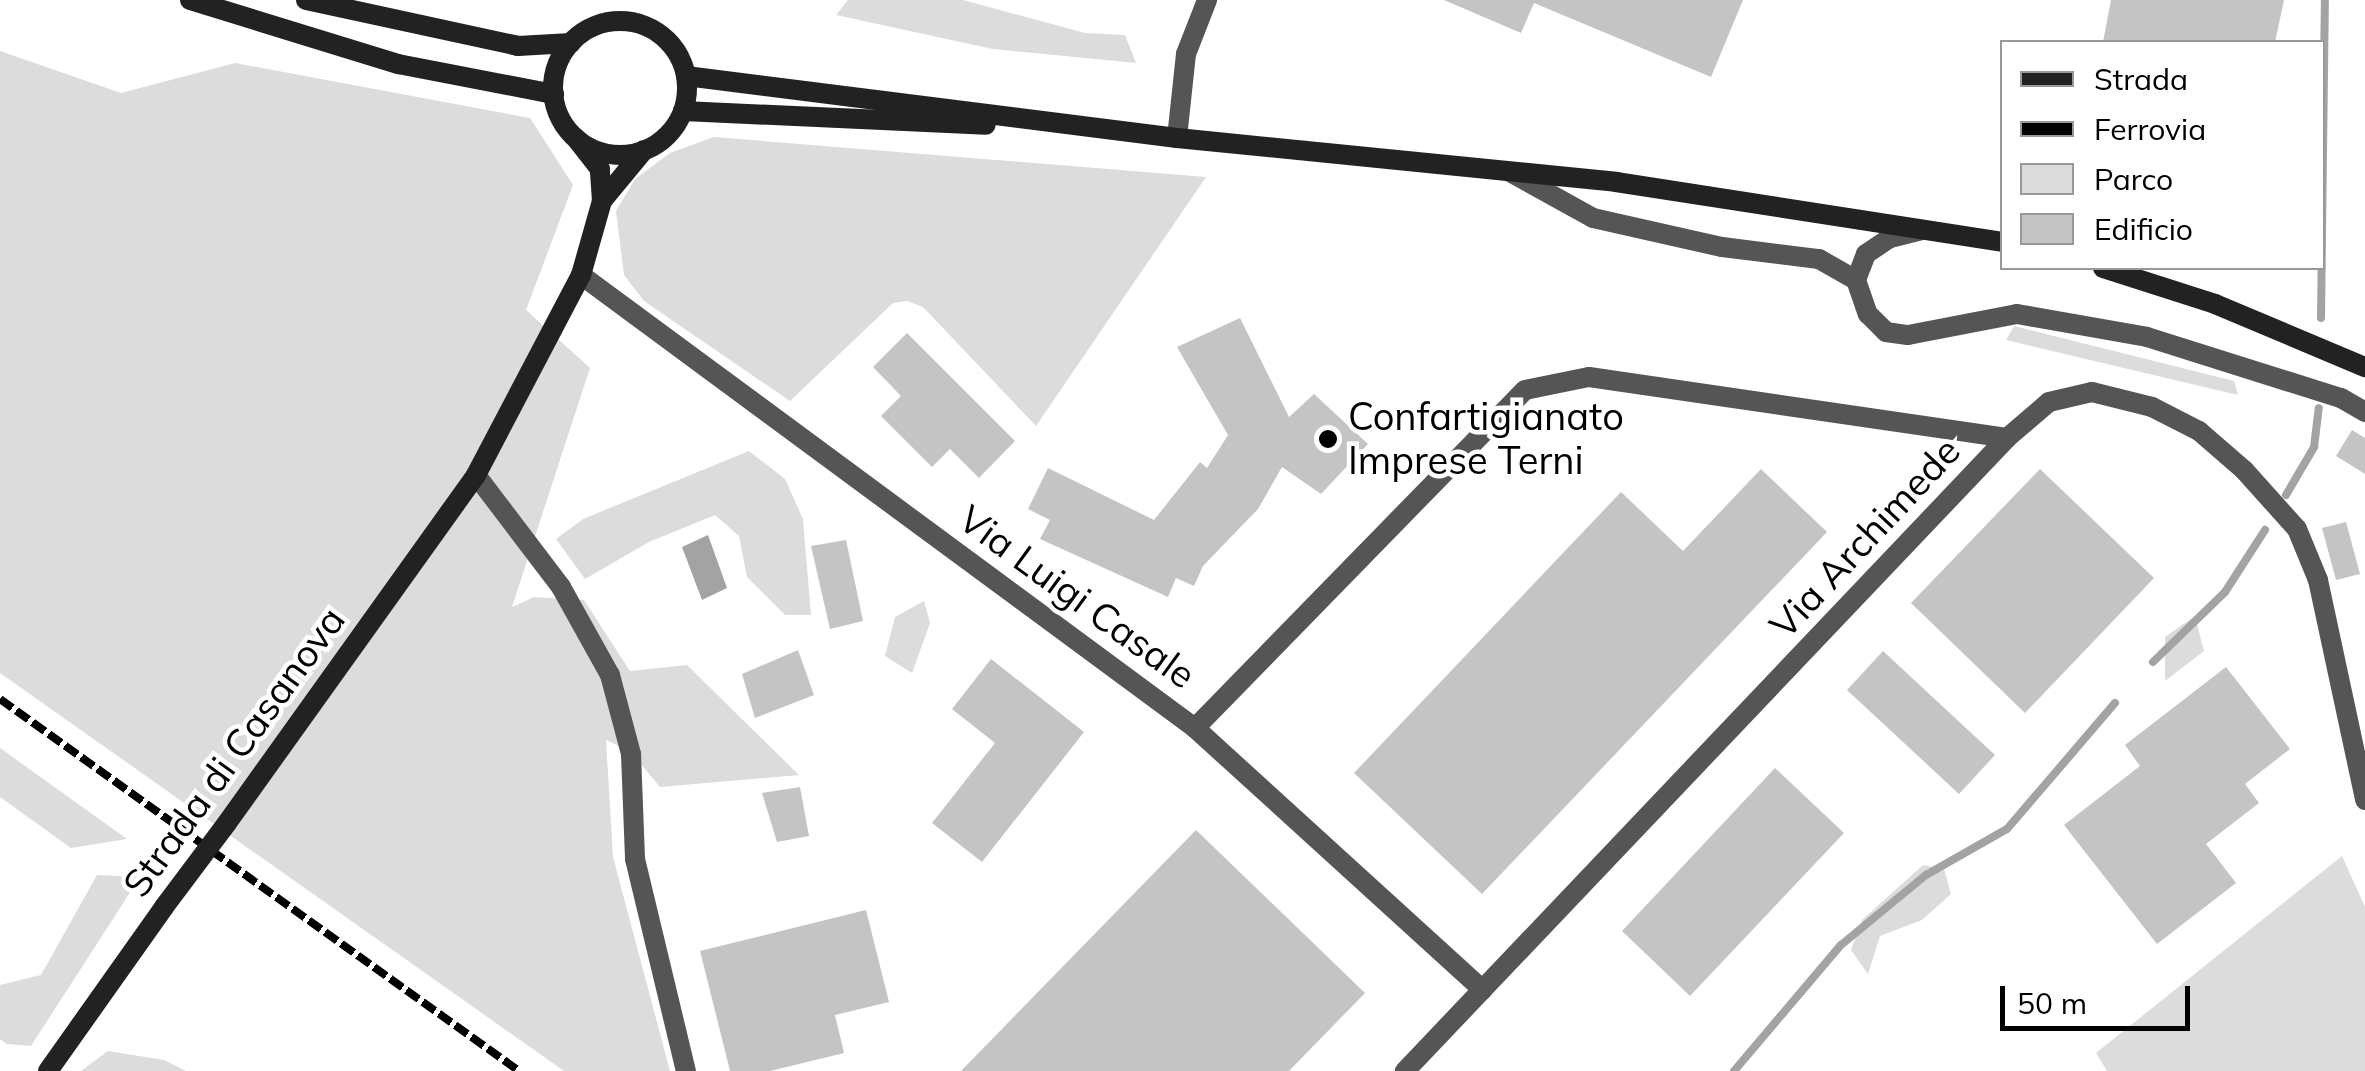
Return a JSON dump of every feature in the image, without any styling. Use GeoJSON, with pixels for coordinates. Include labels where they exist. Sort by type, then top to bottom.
{"type":"FeatureCollection","features":[{"type":"Feature","properties":{"kind":"main road"},"geometry":{"type":"LineString","coordinates":[[190,0],[398,64],[554,94]]}},
{"type":"Feature","properties":{"kind":"main road"},"geometry":{"type":"LineString","coordinates":[[306,0],[518,46],[570,42]]}},
{"type":"Feature","properties":{"kind":"main road"},"geometry":{"type":"LineString","coordinates":[[576,138],[608,154],[644,150],[661,141],[683,111],[686,76],[666,39],[628,21],[587,30],[570,42],[554,76],[554,94],[576,138],[600,169],[602,202]]}},
{"type":"Feature","properties":{"kind":"main road"},"geometry":{"type":"LineString","coordinates":[[686,76],[1177,138],[1508,171],[1934,227],[2000,242]]}},
{"type":"Feature","properties":{"kind":"main road"},"geometry":{"type":"LineString","coordinates":[[683,111],[1147,132]]}},
{"type":"Feature","properties":{"kind":"main road","name":"Strada di Casanova"},"geometry":{"type":"LineString","coordinates":[[48,1071],[476,475],[581,275],[602,202],[644,150]]}},
{"type":"Feature","properties":{"kind":"main road"},"geometry":{"type":"LineString","coordinates":[[2109,270],[2216,304],[2365,367]]}},
{"type":"Feature","properties":{"kind":"street"},"geometry":{"type":"LineString","coordinates":[[1177,138],[1186,54],[1207,0]]}},
{"type":"Feature","properties":{"kind":"street"},"geometry":{"type":"LineString","coordinates":[[1508,171],[1593,218],[1722,247],[1819,259],[1856,280]]}},
{"type":"Feature","properties":{"kind":"street"},"geometry":{"type":"LineString","coordinates":[[1934,227],[1890,238],[1866,254],[1856,280],[1868,314],[1886,332],[1908,336],[2017,314],[2147,337],[2341,398],[2365,412]]}},
{"type":"Feature","properties":{"kind":"street","name":"Via Luigi Casale"},"geometry":{"type":"LineString","coordinates":[[581,275],[1195,728],[1525,390],[1589,377]]}},
{"type":"Feature","properties":{"kind":"street","name":"Via Archimede"},"geometry":{"type":"LineString","coordinates":[[1589,377],[2007,438]]}},
{"type":"Feature","properties":{"kind":"street"},"geometry":{"type":"LineString","coordinates":[[2007,438],[2048,402],[2092,392],[2152,406],[2200,431],[2244,470],[2297,529],[2318,580],[2365,800]]}},
{"type":"Feature","properties":{"kind":"street","name":"Via Archimede"},"geometry":{"type":"LineString","coordinates":[[1404,1071],[2007,438]]}},
{"type":"Feature","properties":{"kind":"street"},"geometry":{"type":"LineString","coordinates":[[476,475],[561,587],[610,675],[630,754],[635,858],[686,1071]]}},
{"type":"Feature","properties":{"kind":"street"},"geometry":{"type":"LineString","coordinates":[[1195,728],[1482,990]]}},
{"type":"Feature","properties":{"kind":"green space"},"geometry":{"type":"Polygon","coordinates":[[[848,0],[963,0],[1085,33],[1125,35],[1136,63],[993,49],[836,15],[848,0]]]}},
{"type":"Feature","properties":{"kind":"green space"},"geometry":{"type":"Polygon","coordinates":[[[0,51],[121,93],[235,63],[530,118],[573,185],[526,310],[590,368],[512,607],[534,597],[584,600],[630,671],[687,665],[799,775],[660,787],[630,751],[606,740],[613,857],[670,1071],[564,1071],[0,673],[0,51]]]}},
{"type":"Feature","properties":{"kind":"green space"},"geometry":{"type":"Polygon","coordinates":[[[714,137],[1206,177],[1036,426],[923,307],[907,301],[893,303],[790,401],[644,301],[624,275],[616,211],[635,179],[670,153],[714,137]]]}},
{"type":"Feature","properties":{"kind":"green space"},"geometry":{"type":"Polygon","coordinates":[[[2014,326],[2234,381],[2238,395],[2006,340],[2014,326]]]}},
{"type":"Feature","properties":{"kind":"green space"},"geometry":{"type":"Polygon","coordinates":[[[749,451],[785,479],[803,519],[811,615],[785,615],[747,577],[739,536],[715,515],[649,542],[585,579],[556,539],[583,519],[749,451]]]}},
{"type":"Feature","properties":{"kind":"green space"},"geometry":{"type":"Polygon","coordinates":[[[924,601],[930,623],[912,673],[885,656],[895,617],[924,601]]]}},
{"type":"Feature","properties":{"kind":"green space"},"geometry":{"type":"Polygon","coordinates":[[[2195,616],[2204,651],[2165,681],[2165,637],[2195,616]]]}},
{"type":"Feature","properties":{"kind":"green space"},"geometry":{"type":"Polygon","coordinates":[[[0,748],[127,839],[71,848],[0,797],[0,748]]]}},
{"type":"Feature","properties":{"kind":"green space"},"geometry":{"type":"Polygon","coordinates":[[[2342,856],[2365,907],[2365,1071],[2107,1071],[2096,1053],[2342,856]]]}},
{"type":"Feature","properties":{"kind":"green space"},"geometry":{"type":"Polygon","coordinates":[[[1923,865],[1944,869],[1951,894],[1922,920],[1880,936],[1868,974],[1851,950],[1862,920],[1923,865]]]}},
{"type":"Feature","properties":{"kind":"green space"},"geometry":{"type":"Polygon","coordinates":[[[97,875],[140,877],[31,1046],[7,1044],[0,1039],[0,985],[41,975],[97,875]]]}},
{"type":"Feature","properties":{"kind":"green space"},"geometry":{"type":"Polygon","coordinates":[[[108,1051],[164,1060],[186,1071],[81,1071],[108,1051]]]}},
{"type":"Feature","properties":{"kind":"shaded area"},"geometry":{"type":"Polygon","coordinates":[[[708,535],[727,588],[702,600],[682,547],[708,535]]]}},
{"type":"Feature","properties":{"kind":"building"},"geometry":{"type":"Polygon","coordinates":[[[1444,0],[1743,0],[1711,77],[1534,3],[1521,33],[1444,0]]]}},
{"type":"Feature","properties":{"kind":"building"},"geometry":{"type":"Polygon","coordinates":[[[2111,0],[2284,0],[2275,40],[2103,40],[2111,0]]]}},
{"type":"Feature","properties":{"kind":"building"},"geometry":{"type":"Polygon","coordinates":[[[1240,318],[1289,417],[1314,394],[1368,444],[1321,494],[1282,467],[1258,509],[1203,566],[1194,586],[1176,578],[1168,597],[1040,539],[1050,520],[1028,509],[1048,468],[1154,520],[1200,462],[1207,468],[1228,435],[1177,347],[1240,318]]]}},
{"type":"Feature","properties":{"kind":"building"},"geometry":{"type":"Polygon","coordinates":[[[907,333],[1015,441],[979,478],[950,449],[932,467],[881,416],[901,396],[873,367],[907,333]]]}},
{"type":"Feature","properties":{"kind":"building"},"geometry":{"type":"Polygon","coordinates":[[[2352,430],[2365,438],[2365,474],[2336,456],[2352,430]]]}},
{"type":"Feature","properties":{"kind":"building"},"geometry":{"type":"Polygon","coordinates":[[[1761,469],[1827,532],[1482,894],[1354,773],[1621,492],[1683,551],[1761,469]]]}},
{"type":"Feature","properties":{"kind":"building"},"geometry":{"type":"Polygon","coordinates":[[[2040,469],[2154,578],[2025,713],[1911,603],[2040,469]]]}},
{"type":"Feature","properties":{"kind":"building"},"geometry":{"type":"Polygon","coordinates":[[[2346,522],[2360,574],[2336,580],[2322,528],[2346,522]]]}},
{"type":"Feature","properties":{"kind":"building"},"geometry":{"type":"Polygon","coordinates":[[[846,540],[863,621],[830,629],[811,546],[846,540]]]}},
{"type":"Feature","properties":{"kind":"building"},"geometry":{"type":"Polygon","coordinates":[[[798,650],[814,695],[755,718],[742,674],[798,650]]]}},
{"type":"Feature","properties":{"kind":"building"},"geometry":{"type":"Polygon","coordinates":[[[1883,651],[1995,755],[1959,794],[1847,690],[1883,651]]]}},
{"type":"Feature","properties":{"kind":"building"},"geometry":{"type":"Polygon","coordinates":[[[991,659],[1084,732],[982,862],[932,823],[995,743],[952,709],[991,659]]]}},
{"type":"Feature","properties":{"kind":"building"},"geometry":{"type":"Polygon","coordinates":[[[2226,667],[2290,749],[2245,784],[2259,803],[2206,844],[2236,883],[2157,944],[2064,825],[2140,766],[2125,745],[2226,667]]]}},
{"type":"Feature","properties":{"kind":"building"},"geometry":{"type":"Polygon","coordinates":[[[1775,768],[1844,833],[1690,996],[1622,931],[1775,768]]]}},
{"type":"Feature","properties":{"kind":"building"},"geometry":{"type":"Polygon","coordinates":[[[800,787],[809,836],[777,842],[762,793],[800,787]]]}},
{"type":"Feature","properties":{"kind":"building"},"geometry":{"type":"Polygon","coordinates":[[[1196,830],[1365,993],[1289,1071],[961,1071],[1196,830]]]}},
{"type":"Feature","properties":{"kind":"building"},"geometry":{"type":"Polygon","coordinates":[[[866,910],[889,1002],[835,1015],[844,1053],[770,1071],[730,1071],[700,951],[866,910]]]}},
{"type":"Feature","properties":{"kind":"waterway"},"geometry":{"type":"LineString","coordinates":[[2324,40],[2325,0]]}},
{"type":"Feature","properties":{"kind":"waterway"},"geometry":{"type":"LineString","coordinates":[[2321,318],[2322,270]]}},
{"type":"Feature","properties":{"kind":"waterway"},"geometry":{"type":"LineString","coordinates":[[2286,495],[2314,447],[2319,408]]}},
{"type":"Feature","properties":{"kind":"waterway"},"geometry":{"type":"LineString","coordinates":[[2153,662],[2225,592],[2265,530]]}},
{"type":"Feature","properties":{"kind":"waterway"},"geometry":{"type":"LineString","coordinates":[[1734,1071],[1841,945],[1926,875],[2007,829],[2115,703]]}},
{"type":"Feature","properties":{"kind":"railway"},"geometry":{"type":"LineString","coordinates":[[0,699],[519,1071]]}},
{"type":"Feature","properties":{"kind":"place","name":"Confartigianato Imprese Terni"},"geometry":{"type":"Point","coordinates":[1328,439]}}]}
